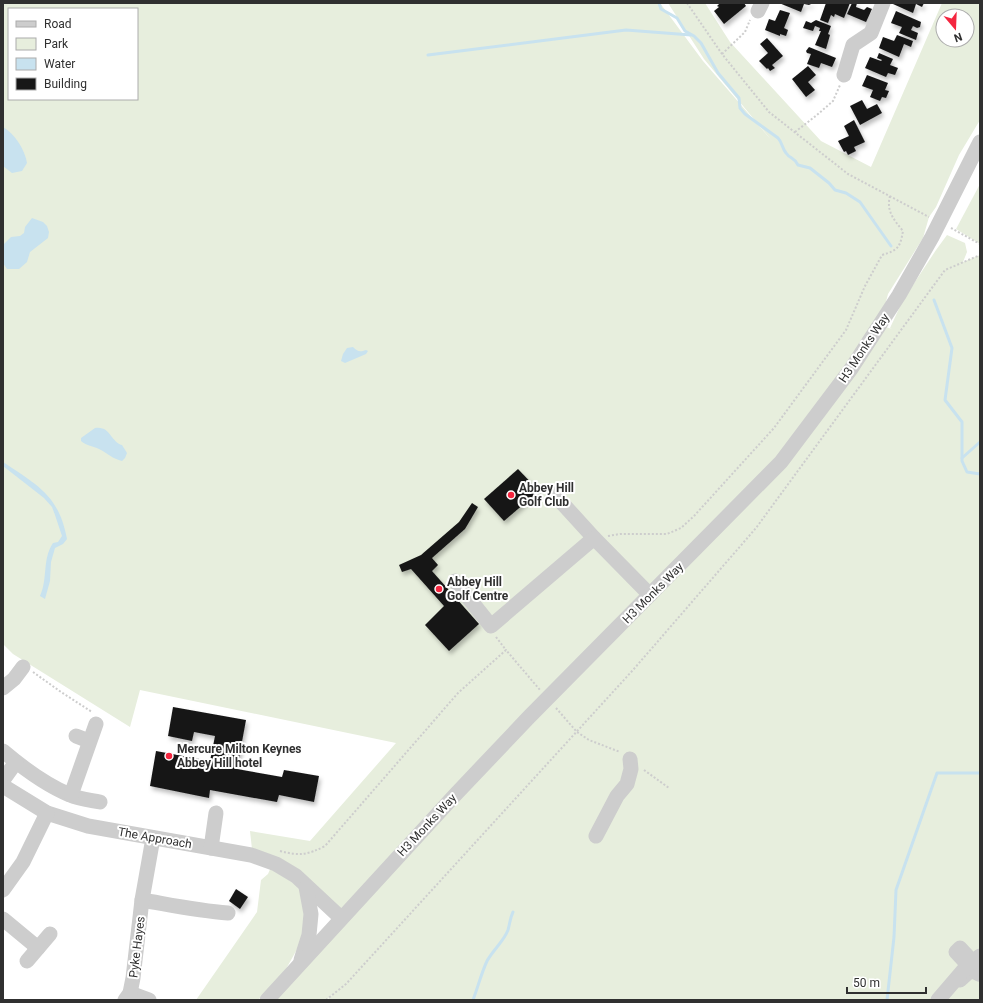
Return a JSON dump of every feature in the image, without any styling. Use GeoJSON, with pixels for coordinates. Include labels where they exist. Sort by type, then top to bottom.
{"type":"FeatureCollection","features":[{"type":"Feature","properties":{"kind":"street"},"geometry":{"type":"LineString","coordinates":[[844,75],[853,45],[871,33],[883,3]]}},
{"type":"Feature","properties":{"kind":"street","name":"H3 Monks Way"},"geometry":{"type":"LineString","coordinates":[[267,1000],[341,918],[529,717],[781,462],[851,369],[899,295],[949,205],[975,164],[980,142]]}},
{"type":"Feature","properties":{"kind":"street"},"geometry":{"type":"LineString","coordinates":[[553,493],[594,538],[650,595]]}},
{"type":"Feature","properties":{"kind":"street"},"geometry":{"type":"LineString","coordinates":[[455,581],[491,626],[594,538]]}},
{"type":"Feature","properties":{"kind":"street"},"geometry":{"type":"LineString","coordinates":[[71,795],[82,739],[96,724]]}},
{"type":"Feature","properties":{"kind":"street"},"geometry":{"type":"LineString","coordinates":[[3,751],[43,781],[71,795],[100,802]]}},
{"type":"Feature","properties":{"kind":"street"},"geometry":{"type":"LineString","coordinates":[[596,836],[617,796],[627,784],[630,759]]}},
{"type":"Feature","properties":{"kind":"street"},"geometry":{"type":"LineString","coordinates":[[3,780],[16,762]]}},
{"type":"Feature","properties":{"kind":"street","name":"The Approach"},"geometry":{"type":"LineString","coordinates":[[3,786],[47,813],[88,826],[251,854],[276,864],[296,876],[306,887],[341,918]]}},
{"type":"Feature","properties":{"kind":"street"},"geometry":{"type":"LineString","coordinates":[[3,890],[23,862],[47,813]]}},
{"type":"Feature","properties":{"kind":"street"},"geometry":{"type":"LineString","coordinates":[[211,848],[216,813]]}},
{"type":"Feature","properties":{"kind":"street","name":"Pyke Hayes"},"geometry":{"type":"LineString","coordinates":[[149,1000],[127,996],[133,978],[142,900],[153,838]]}},
{"type":"Feature","properties":{"kind":"street"},"geometry":{"type":"LineString","coordinates":[[300,964],[309,935],[312,914],[306,887]]}},
{"type":"Feature","properties":{"kind":"street","name":"Pyke Hayes"},"geometry":{"type":"LineString","coordinates":[[142,900],[201,911],[228,913]]}},
{"type":"Feature","properties":{"kind":"street"},"geometry":{"type":"LineString","coordinates":[[3,919],[38,948]]}},
{"type":"Feature","properties":{"kind":"street"},"geometry":{"type":"LineString","coordinates":[[27,961],[50,934]]}},
{"type":"Feature","properties":{"kind":"street"},"geometry":{"type":"LineString","coordinates":[[938,1000],[968,965],[956,952],[960,948],[973,962],[980,956]]}},
{"type":"Feature","properties":{"kind":"street"},"geometry":{"type":"LineString","coordinates":[[938,1000],[971,970],[978,974],[980,973]]}},
{"type":"Feature","properties":{"kind":"path"},"geometry":{"type":"LineString","coordinates":[[687,3],[722,54],[769,112],[848,174],[930,217]]}},
{"type":"Feature","properties":{"kind":"path"},"geometry":{"type":"LineString","coordinates":[[722,54],[745,32],[754,12],[760,7]]}},
{"type":"Feature","properties":{"kind":"path"},"geometry":{"type":"LineString","coordinates":[[795,132],[833,101],[844,75]]}},
{"type":"Feature","properties":{"kind":"path"},"geometry":{"type":"LineString","coordinates":[[594,538],[620,534],[667,534],[681,528],[694,516],[774,428],[846,330],[865,286],[882,255],[895,251],[902,241],[903,231],[892,218],[888,204],[890,196]]}},
{"type":"Feature","properties":{"kind":"path"},"geometry":{"type":"LineString","coordinates":[[948,227],[980,244]]}},
{"type":"Feature","properties":{"kind":"path"},"geometry":{"type":"LineString","coordinates":[[326,1000],[351,978],[587,721],[749,537],[945,270],[980,254]]}},
{"type":"Feature","properties":{"kind":"path"},"geometry":{"type":"LineString","coordinates":[[491,626],[499,642],[510,656]]}},
{"type":"Feature","properties":{"kind":"path"},"geometry":{"type":"LineString","coordinates":[[274,849],[295,855],[314,852],[325,846],[458,693],[506,650]]}},
{"type":"Feature","properties":{"kind":"path"},"geometry":{"type":"LineString","coordinates":[[15,680],[31,670],[61,692],[92,711],[96,724]]}},
{"type":"Feature","properties":{"kind":"green space"},"geometry":{"type":"Polygon","coordinates":[[[3,3],[660,3],[703,61],[773,142],[704,59],[668,3],[705,3],[730,42],[821,141],[871,167],[935,19],[935,48],[975,48],[975,8],[940,8],[942,3],[980,3],[980,120],[959,155],[936,207],[929,217],[923,238],[888,294],[880,325],[892,329],[890,328],[903,300],[947,235],[965,243],[967,252],[963,262],[980,255],[980,1000],[327,1000],[333,994],[326,1000],[275,1000],[341,918],[252,849],[250,831],[310,841],[396,743],[140,690],[130,727],[13,654],[3,644],[3,3]]]}},
{"type":"Feature","properties":{"kind":"green space"},"geometry":{"type":"Polygon","coordinates":[[[980,184],[980,244],[956,229],[980,184]]]}},
{"type":"Feature","properties":{"kind":"green space"},"geometry":{"type":"Polygon","coordinates":[[[271,867],[296,885],[303,895],[305,935],[286,969],[258,1000],[196,1000],[257,912],[261,880],[268,874],[271,867]]]}},
{"type":"Feature","properties":{"kind":"water"},"geometry":{"type":"Polygon","coordinates":[[[3,127],[12,134],[24,153],[27,163],[22,171],[12,173],[3,166],[3,127]]]}},
{"type":"Feature","properties":{"kind":"water"},"geometry":{"type":"Polygon","coordinates":[[[32,218],[43,222],[47,226],[49,232],[48,238],[30,252],[27,262],[19,269],[7,269],[3,263],[3,245],[11,237],[20,236],[24,233],[25,227],[32,218]]]}},
{"type":"Feature","properties":{"kind":"water"},"geometry":{"type":"Polygon","coordinates":[[[353,347],[359,351],[368,351],[366,354],[345,363],[341,361],[347,348],[353,347]]]}},
{"type":"Feature","properties":{"kind":"water"},"geometry":{"type":"Polygon","coordinates":[[[95,428],[104,429],[115,441],[122,445],[127,453],[122,461],[81,441],[81,438],[95,428]]]}},
{"type":"Feature","properties":{"kind":"water"},"geometry":{"type":"Polygon","coordinates":[[[3,462],[45,493],[52,501],[63,524],[67,539],[63,544],[55,548],[51,562],[50,581],[45,599],[40,596],[44,583],[47,556],[53,543],[58,542],[62,536],[52,507],[44,498],[3,466],[3,462]]]}},
{"type":"Feature","properties":{"kind":"building"},"geometry":{"type":"Polygon","coordinates":[[[720,3],[744,3],[746,6],[724,24],[714,11],[719,7],[717,6],[720,3]]]}},
{"type":"Feature","properties":{"kind":"building"},"geometry":{"type":"Polygon","coordinates":[[[779,3],[813,3],[809,5],[804,4],[801,12],[779,3]]]}},
{"type":"Feature","properties":{"kind":"building"},"geometry":{"type":"Polygon","coordinates":[[[826,3],[850,3],[844,18],[835,14],[834,17],[831,15],[828,23],[820,20],[826,3]]]}},
{"type":"Feature","properties":{"kind":"building"},"geometry":{"type":"Polygon","coordinates":[[[852,3],[857,3],[856,7],[864,10],[867,7],[872,9],[866,22],[847,14],[852,3]]]}},
{"type":"Feature","properties":{"kind":"building"},"geometry":{"type":"Polygon","coordinates":[[[924,3],[922,7],[916,4],[913,13],[893,4],[924,3]]]}},
{"type":"Feature","properties":{"kind":"building"},"geometry":{"type":"Polygon","coordinates":[[[780,10],[790,13],[784,28],[788,30],[786,36],[780,34],[780,36],[765,30],[769,19],[775,21],[780,10]]]}},
{"type":"Feature","properties":{"kind":"building"},"geometry":{"type":"Polygon","coordinates":[[[896,11],[921,22],[920,27],[917,28],[913,26],[911,30],[918,33],[916,40],[899,33],[902,27],[891,23],[896,11]]]}},
{"type":"Feature","properties":{"kind":"building"},"geometry":{"type":"Polygon","coordinates":[[[816,20],[831,26],[828,34],[830,35],[826,49],[815,45],[821,31],[819,31],[820,28],[815,26],[813,31],[803,28],[806,21],[811,23],[816,20]]]}},
{"type":"Feature","properties":{"kind":"building"},"geometry":{"type":"Polygon","coordinates":[[[897,35],[913,41],[911,47],[904,44],[899,57],[879,48],[883,37],[894,41],[897,35]]]}},
{"type":"Feature","properties":{"kind":"building"},"geometry":{"type":"Polygon","coordinates":[[[767,38],[783,56],[772,65],[775,68],[770,71],[759,61],[768,53],[760,44],[767,38]]]}},
{"type":"Feature","properties":{"kind":"building"},"geometry":{"type":"Polygon","coordinates":[[[809,47],[836,58],[832,67],[821,63],[819,68],[807,64],[811,54],[807,53],[806,51],[809,47]]]}},
{"type":"Feature","properties":{"kind":"building"},"geometry":{"type":"Polygon","coordinates":[[[879,53],[893,59],[890,65],[898,68],[895,75],[888,73],[886,77],[865,68],[870,57],[881,61],[882,60],[877,58],[879,53]]]}},
{"type":"Feature","properties":{"kind":"building"},"geometry":{"type":"Polygon","coordinates":[[[808,66],[816,75],[808,82],[815,90],[806,97],[792,79],[808,66]]]}},
{"type":"Feature","properties":{"kind":"building"},"geometry":{"type":"Polygon","coordinates":[[[867,75],[888,83],[885,90],[889,91],[886,98],[882,97],[880,101],[870,97],[873,90],[862,86],[867,75]]]}},
{"type":"Feature","properties":{"kind":"building"},"geometry":{"type":"Polygon","coordinates":[[[862,100],[867,109],[877,104],[882,113],[860,125],[850,106],[862,100]]]}},
{"type":"Feature","properties":{"kind":"building"},"geometry":{"type":"Polygon","coordinates":[[[854,120],[865,142],[854,147],[856,151],[848,155],[846,151],[844,152],[838,141],[849,136],[844,126],[854,120]]]}},
{"type":"Feature","properties":{"kind":"building","name":"Abbey Hill Golf Club"},"geometry":{"type":"Polygon","coordinates":[[[518,469],[539,491],[504,521],[484,499],[518,469]]]}},
{"type":"Feature","properties":{"kind":"building","name":"Abbey Hill Golf Centre"},"geometry":{"type":"Polygon","coordinates":[[[472,503],[478,507],[465,529],[432,558],[438,565],[432,571],[479,624],[449,651],[425,625],[444,606],[411,569],[402,572],[399,565],[421,555],[459,522],[472,503]]]}},
{"type":"Feature","properties":{"kind":"building","name":"Mercure Milton Keynes Abbey Hill hotel"},"geometry":{"type":"Polygon","coordinates":[[[173,707],[246,720],[237,769],[282,777],[284,770],[319,776],[314,802],[279,795],[277,802],[210,790],[209,798],[150,786],[156,751],[210,761],[215,736],[194,732],[192,741],[168,736],[173,707]]]}},
{"type":"Feature","properties":{"kind":"building"},"geometry":{"type":"Polygon","coordinates":[[[236,889],[248,897],[240,909],[229,901],[236,889]]]}},
{"type":"Feature","properties":{"kind":"waterway"},"geometry":{"type":"LineString","coordinates":[[659,3],[661,9],[677,18],[685,31],[694,36],[701,43],[718,73],[739,98],[740,108],[745,114],[778,138],[786,153],[798,165],[810,168],[829,183],[835,190],[846,193],[860,202],[891,246]]}},
{"type":"Feature","properties":{"kind":"waterway"},"geometry":{"type":"LineString","coordinates":[[428,55],[626,30],[691,35]]}},
{"type":"Feature","properties":{"kind":"waterway"},"geometry":{"type":"LineString","coordinates":[[934,300],[952,348],[945,400],[962,422],[962,461],[967,472],[980,474]]}},
{"type":"Feature","properties":{"kind":"waterway"},"geometry":{"type":"LineString","coordinates":[[962,458],[980,442]]}},
{"type":"Feature","properties":{"kind":"waterway"},"geometry":{"type":"LineString","coordinates":[[887,1000],[894,937],[896,890],[937,773],[980,773]]}},
{"type":"Feature","properties":{"kind":"waterway"},"geometry":{"type":"LineString","coordinates":[[473,1000],[487,961],[506,934],[513,912]]}},
{"type":"Feature","properties":{"kind":"place","name":"Abbey Hill Golf Club"},"geometry":{"type":"Point","coordinates":[511,495]}},
{"type":"Feature","properties":{"kind":"place","name":"Abbey Hill Golf Centre"},"geometry":{"type":"Point","coordinates":[439,589]}},
{"type":"Feature","properties":{"kind":"place","name":"Mercure Milton Keynes Abbey Hill hotel"},"geometry":{"type":"Point","coordinates":[169,756]}}]}
